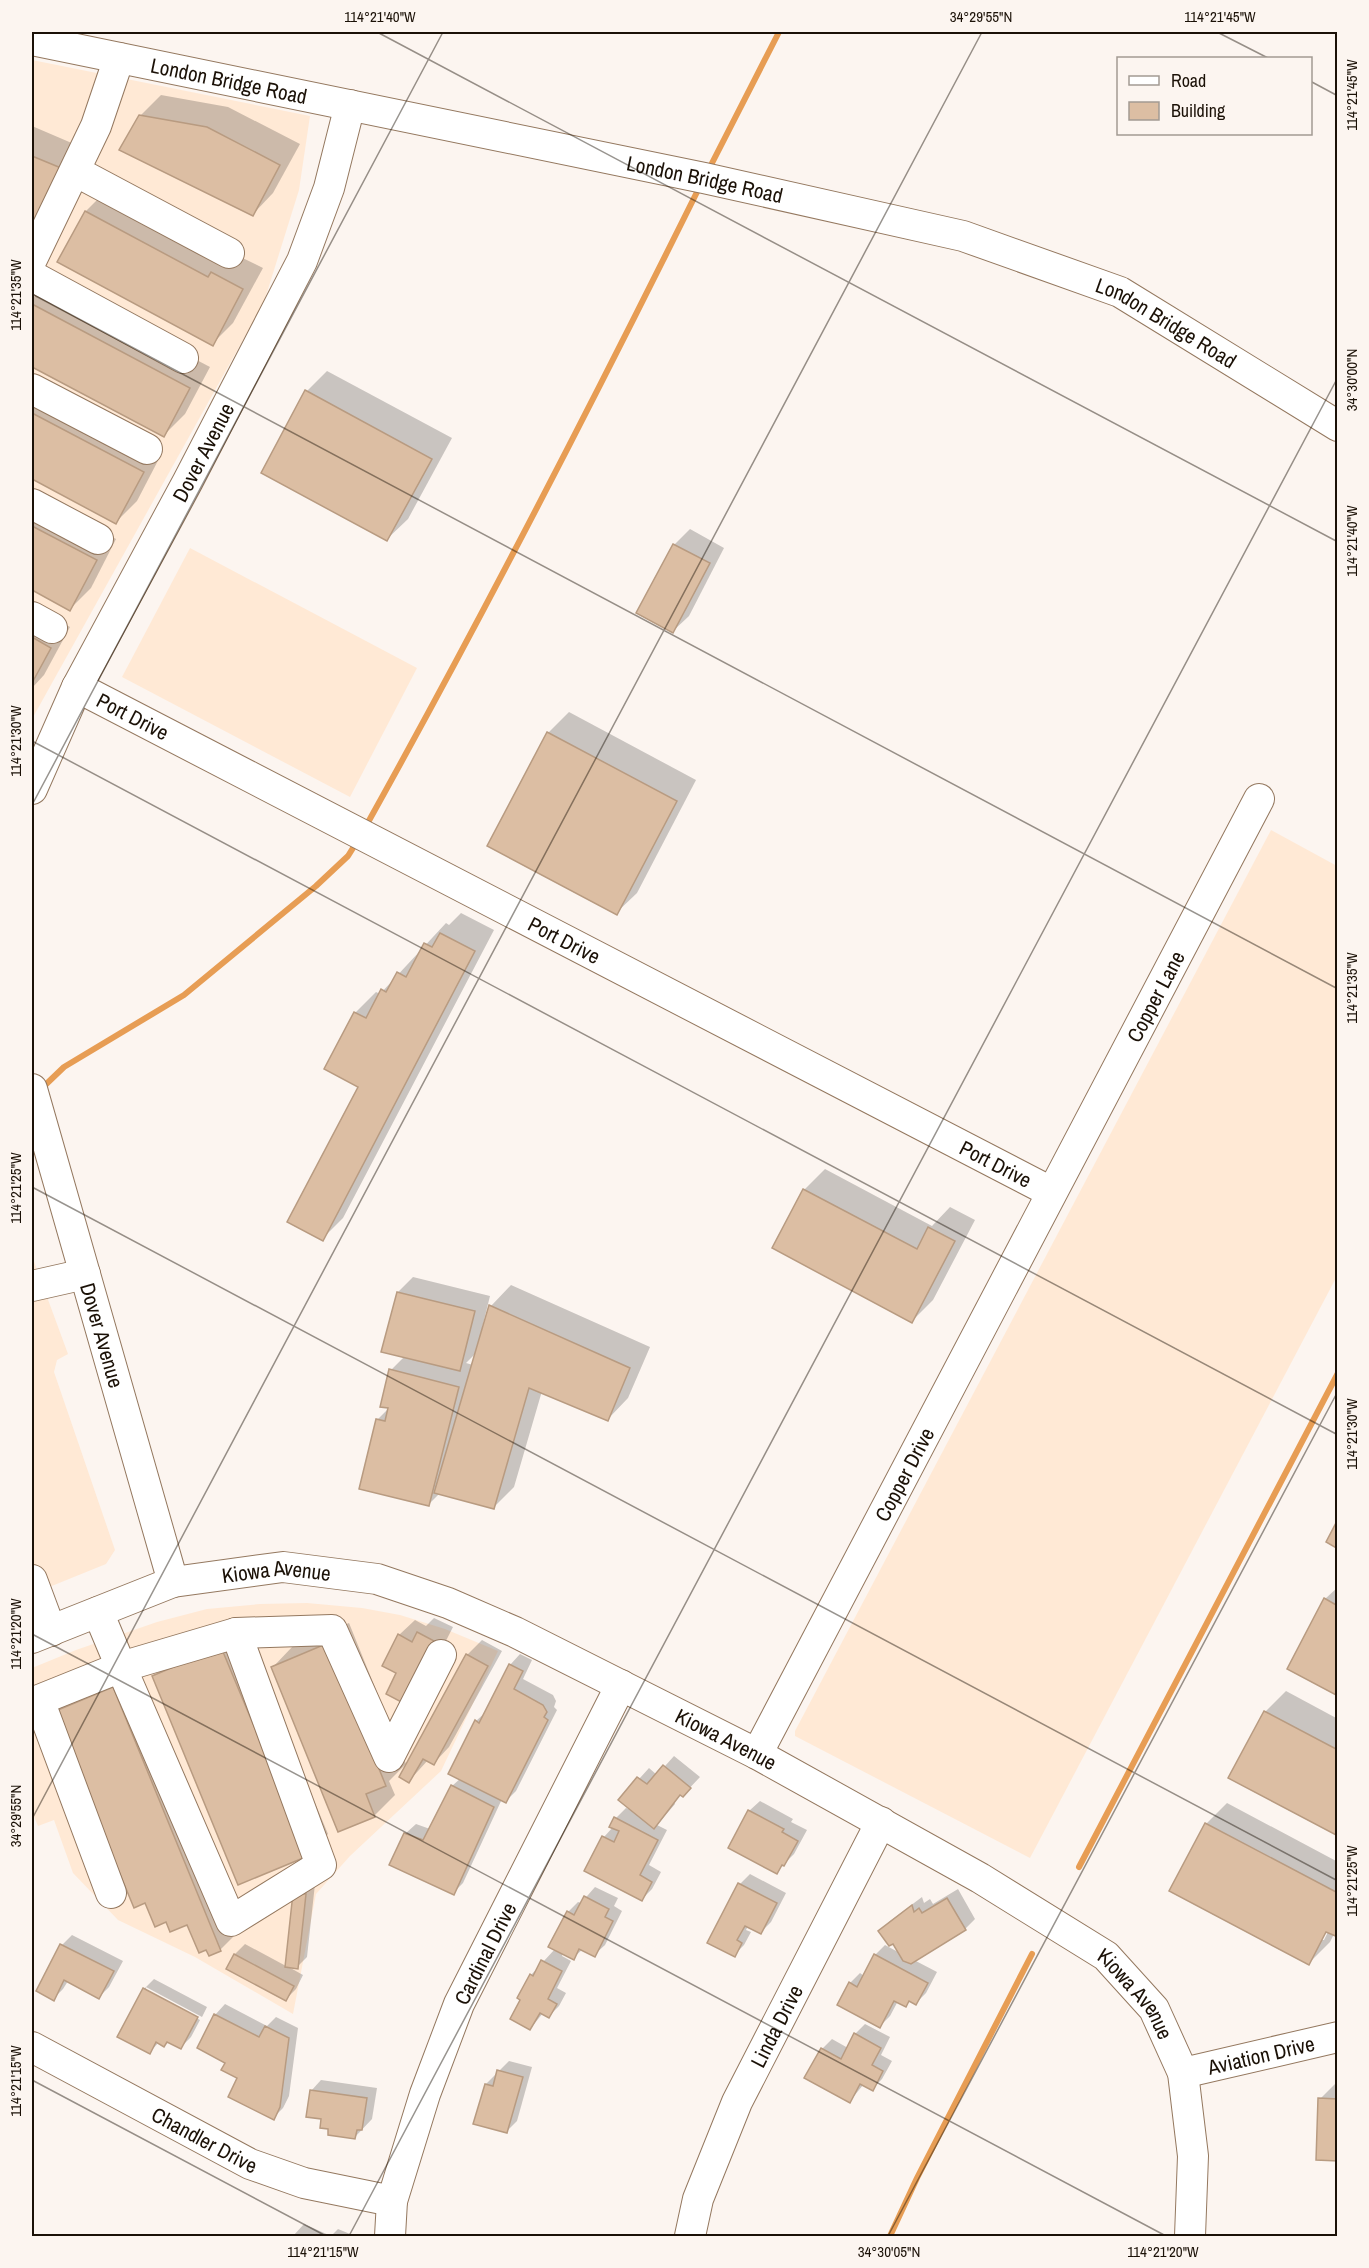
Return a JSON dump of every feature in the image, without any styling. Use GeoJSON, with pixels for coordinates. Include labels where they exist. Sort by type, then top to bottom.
{"type":"FeatureCollection","features":[{"type":"Feature","properties":{"kind":"street","name":"London Bridge Road"},"geometry":{"type":"LineString","coordinates":[[32,40],[704,178],[963,236],[1120,292],[1338,426]]}},
{"type":"Feature","properties":{"kind":"street"},"geometry":{"type":"LineString","coordinates":[[32,259],[96,126],[119,58]]}},
{"type":"Feature","properties":{"kind":"street","name":"Dover Avenue"},"geometry":{"type":"LineString","coordinates":[[32,789],[77,687],[188,481],[302,261],[329,188],[350,105]]}},
{"type":"Feature","properties":{"kind":"street"},"geometry":{"type":"LineString","coordinates":[[75,171],[229,253]]}},
{"type":"Feature","properties":{"kind":"street"},"geometry":{"type":"LineString","coordinates":[[32,276],[183,358]]}},
{"type":"Feature","properties":{"kind":"street"},"geometry":{"type":"LineString","coordinates":[[32,389],[147,449]]}},
{"type":"Feature","properties":{"kind":"street"},"geometry":{"type":"LineString","coordinates":[[32,504],[98,539]]}},
{"type":"Feature","properties":{"kind":"street","name":"Port Drive"},"geometry":{"type":"LineString","coordinates":[[77,687],[1051,1192]]}},
{"type":"Feature","properties":{"kind":"street","name":"Copper Lane"},"geometry":{"type":"LineString","coordinates":[[1051,1192],[1259,799]]}},
{"type":"Feature","properties":{"kind":"street","name":"Dover Avenue"},"geometry":{"type":"LineString","coordinates":[[32,1089],[173,1582]]}},
{"type":"Feature","properties":{"kind":"street","name":"Copper Drive"},"geometry":{"type":"LineString","coordinates":[[757,1754],[1051,1192]]}},
{"type":"Feature","properties":{"kind":"street"},"geometry":{"type":"LineString","coordinates":[[32,1286],[85,1274]]}},
{"type":"Feature","properties":{"kind":"street","name":"Kiowa Avenue"},"geometry":{"type":"LineString","coordinates":[[41,1634],[173,1582],[283,1567],[376,1579],[448,1603],[515,1632],[757,1754],[980,1878],[1106,1956],[1154,2009],[1183,2073],[1193,2156],[1190,2236]]}},
{"type":"Feature","properties":{"kind":"street"},"geometry":{"type":"LineString","coordinates":[[32,1580],[41,1634]]}},
{"type":"Feature","properties":{"kind":"street"},"geometry":{"type":"LineString","coordinates":[[98,1612],[231,1921],[321,1865],[236,1633]]}},
{"type":"Feature","properties":{"kind":"street"},"geometry":{"type":"LineString","coordinates":[[111,1893],[39,1700],[121,1667],[236,1633],[332,1630],[389,1757],[441,1655]]}},
{"type":"Feature","properties":{"kind":"street","name":"Cardinal Drive"},"geometry":{"type":"LineString","coordinates":[[390,2236],[393,2201],[425,2094],[459,2004],[621,1685]]}},
{"type":"Feature","properties":{"kind":"street","name":"Linda Drive"},"geometry":{"type":"LineString","coordinates":[[690,2236],[698,2199],[737,2102],[881,1822]]}},
{"type":"Feature","properties":{"kind":"street","name":"Aviation Drive"},"geometry":{"type":"LineString","coordinates":[[1183,2073],[1338,2037]]}},
{"type":"Feature","properties":{"kind":"street","name":"Chandler Drive"},"geometry":{"type":"LineString","coordinates":[[32,2047],[250,2164],[304,2182],[393,2201]]}},
{"type":"Feature","properties":{"kind":"shaded area"},"geometry":{"type":"Polygon","coordinates":[[[32,60],[310,116],[299,190],[264,302],[32,719],[32,60]]]}},
{"type":"Feature","properties":{"kind":"shaded area"},"geometry":{"type":"Polygon","coordinates":[[[190,548],[417,668],[350,797],[122,677],[190,548]]]}},
{"type":"Feature","properties":{"kind":"shaded area"},"geometry":{"type":"Polygon","coordinates":[[[1271,830],[1337,866],[1337,1276],[1030,1858],[795,1736],[795,1731],[1271,830]]]}},
{"type":"Feature","properties":{"kind":"shaded area"},"geometry":{"type":"Polygon","coordinates":[[[32,1256],[68,1354],[57,1360],[54,1372],[115,1550],[106,1564],[32,1594],[32,1256]]]}},
{"type":"Feature","properties":{"kind":"shaded area"},"geometry":{"type":"Polygon","coordinates":[[[307,1603],[362,1608],[400,1615],[445,1629],[498,1651],[441,1771],[350,1856],[316,1894],[293,2014],[195,1957],[118,1920],[73,1873],[54,1820],[38,1826],[32,1812],[32,1668],[157,1622],[207,1609],[260,1604],[307,1603]]]}},
{"type":"Feature","properties":{"kind":"building"},"geometry":{"type":"Polygon","coordinates":[[[139,115],[207,127],[280,165],[253,216],[119,150],[139,115]]]}},
{"type":"Feature","properties":{"kind":"building"},"geometry":{"type":"Polygon","coordinates":[[[32,156],[61,168],[32,237],[32,156]]]}},
{"type":"Feature","properties":{"kind":"building"},"geometry":{"type":"Polygon","coordinates":[[[85,211],[208,277],[211,272],[243,289],[213,346],[57,262],[85,211]]]}},
{"type":"Feature","properties":{"kind":"building"},"geometry":{"type":"Polygon","coordinates":[[[32,304],[190,388],[164,437],[32,367],[32,304]]]}},
{"type":"Feature","properties":{"kind":"building"},"geometry":{"type":"Polygon","coordinates":[[[305,390],[432,459],[387,541],[261,473],[305,390]]]}},
{"type":"Feature","properties":{"kind":"building"},"geometry":{"type":"Polygon","coordinates":[[[32,413],[144,472],[116,524],[32,479],[32,413]]]}},
{"type":"Feature","properties":{"kind":"building"},"geometry":{"type":"Polygon","coordinates":[[[32,526],[97,560],[70,611],[32,590],[32,526]]]}},
{"type":"Feature","properties":{"kind":"building"},"geometry":{"type":"Polygon","coordinates":[[[673,544],[710,563],[673,633],[636,613],[673,544]]]}},
{"type":"Feature","properties":{"kind":"building"},"geometry":{"type":"Polygon","coordinates":[[[32,637],[51,648],[32,683],[32,637]]]}},
{"type":"Feature","properties":{"kind":"building"},"geometry":{"type":"Polygon","coordinates":[[[547,732],[677,801],[617,915],[487,846],[547,732]]]}},
{"type":"Feature","properties":{"kind":"building"},"geometry":{"type":"Polygon","coordinates":[[[440,933],[475,951],[323,1241],[287,1222],[358,1087],[324,1069],[354,1012],[366,1018],[381,989],[386,992],[397,972],[406,977],[424,943],[432,947],[440,933]]]}},
{"type":"Feature","properties":{"kind":"building"},"geometry":{"type":"Polygon","coordinates":[[[803,1189],[917,1249],[928,1227],[955,1241],[912,1323],[772,1248],[803,1189]]]}},
{"type":"Feature","properties":{"kind":"building"},"geometry":{"type":"Polygon","coordinates":[[[397,1292],[475,1311],[460,1371],[381,1352],[397,1292]]]}},
{"type":"Feature","properties":{"kind":"building"},"geometry":{"type":"Polygon","coordinates":[[[489,1305],[630,1368],[608,1421],[529,1388],[494,1509],[434,1493],[489,1305]]]}},
{"type":"Feature","properties":{"kind":"building"},"geometry":{"type":"Polygon","coordinates":[[[389,1369],[459,1387],[429,1506],[359,1489],[376,1419],[385,1421],[388,1408],[380,1407],[389,1369]]]}},
{"type":"Feature","properties":{"kind":"building"},"geometry":{"type":"Polygon","coordinates":[[[1338,1519],[1338,1549],[1326,1542],[1338,1519]]]}},
{"type":"Feature","properties":{"kind":"building"},"geometry":{"type":"Polygon","coordinates":[[[1324,1598],[1338,1606],[1338,1696],[1287,1669],[1324,1598]]]}},
{"type":"Feature","properties":{"kind":"building"},"geometry":{"type":"Polygon","coordinates":[[[417,1632],[438,1643],[407,1705],[386,1694],[396,1673],[382,1666],[398,1634],[412,1642],[417,1632]]]}},
{"type":"Feature","properties":{"kind":"building"},"geometry":{"type":"Polygon","coordinates":[[[328,1643],[386,1786],[366,1794],[375,1817],[338,1832],[271,1667],[328,1643]]]}},
{"type":"Feature","properties":{"kind":"building"},"geometry":{"type":"Polygon","coordinates":[[[221,1647],[308,1856],[238,1885],[152,1676],[221,1647]]]}},
{"type":"Feature","properties":{"kind":"building"},"geometry":{"type":"Polygon","coordinates":[[[466,1654],[488,1666],[434,1765],[423,1759],[409,1783],[399,1777],[466,1654]]]}},
{"type":"Feature","properties":{"kind":"building"},"geometry":{"type":"Polygon","coordinates":[[[509,1664],[523,1671],[514,1689],[543,1705],[547,1712],[544,1717],[548,1720],[506,1803],[448,1774],[475,1720],[479,1723],[509,1664]]]}},
{"type":"Feature","properties":{"kind":"building"},"geometry":{"type":"Polygon","coordinates":[[[113,1687],[221,1951],[209,1956],[206,1950],[199,1953],[187,1925],[170,1932],[166,1922],[155,1927],[145,1903],[134,1908],[53,1712],[113,1687]]]}},
{"type":"Feature","properties":{"kind":"building"},"geometry":{"type":"Polygon","coordinates":[[[1264,1711],[1338,1750],[1338,1836],[1228,1778],[1264,1711]]]}},
{"type":"Feature","properties":{"kind":"building"},"geometry":{"type":"Polygon","coordinates":[[[663,1765],[691,1788],[683,1797],[680,1795],[654,1829],[618,1800],[637,1777],[647,1784],[663,1765]]]}},
{"type":"Feature","properties":{"kind":"building"},"geometry":{"type":"Polygon","coordinates":[[[451,1785],[494,1807],[454,1895],[389,1865],[404,1833],[423,1840],[451,1785]]]}},
{"type":"Feature","properties":{"kind":"building"},"geometry":{"type":"Polygon","coordinates":[[[748,1810],[784,1829],[782,1832],[798,1841],[777,1874],[728,1848],[748,1810]]]}},
{"type":"Feature","properties":{"kind":"building"},"geometry":{"type":"Polygon","coordinates":[[[614,1817],[658,1840],[640,1875],[652,1882],[642,1901],[584,1871],[602,1836],[614,1842],[619,1831],[609,1827],[614,1817]]]}},
{"type":"Feature","properties":{"kind":"building"},"geometry":{"type":"Polygon","coordinates":[[[1205,1823],[1338,1893],[1338,1937],[1326,1932],[1309,1965],[1169,1891],[1205,1823]]]}},
{"type":"Feature","properties":{"kind":"building"},"geometry":{"type":"Polygon","coordinates":[[[738,1883],[777,1903],[761,1934],[745,1926],[737,1940],[742,1943],[735,1957],[707,1943],[738,1883]]]}},
{"type":"Feature","properties":{"kind":"building"},"geometry":{"type":"Polygon","coordinates":[[[293,1893],[306,1894],[298,1969],[285,1967],[293,1893]]]}},
{"type":"Feature","properties":{"kind":"building"},"geometry":{"type":"Polygon","coordinates":[[[584,1896],[609,1909],[605,1917],[613,1921],[595,1957],[579,1949],[574,1960],[548,1947],[567,1911],[574,1915],[584,1896]]]}},
{"type":"Feature","properties":{"kind":"building"},"geometry":{"type":"Polygon","coordinates":[[[947,1898],[966,1930],[911,1964],[903,1961],[893,1944],[889,1946],[878,1931],[912,1905],[914,1912],[919,1908],[922,1913],[947,1898]]]}},
{"type":"Feature","properties":{"kind":"building"},"geometry":{"type":"Polygon","coordinates":[[[60,1944],[114,1971],[99,1999],[64,1980],[54,2001],[36,1991],[60,1944]]]}},
{"type":"Feature","properties":{"kind":"building"},"geometry":{"type":"Polygon","coordinates":[[[234,1954],[294,1986],[286,2001],[226,1969],[234,1954]]]}},
{"type":"Feature","properties":{"kind":"building"},"geometry":{"type":"Polygon","coordinates":[[[874,1954],[928,1983],[916,2005],[909,2001],[906,2007],[894,2001],[880,2028],[837,2005],[849,1982],[857,1987],[874,1954]]]}},
{"type":"Feature","properties":{"kind":"building"},"geometry":{"type":"Polygon","coordinates":[[[541,1960],[562,1971],[548,1999],[557,2004],[549,2018],[540,2013],[530,2030],[510,2019],[520,2000],[517,1998],[530,1974],[533,1976],[541,1960]]]}},
{"type":"Feature","properties":{"kind":"building"},"geometry":{"type":"Polygon","coordinates":[[[143,1988],[198,2017],[181,2049],[167,2042],[164,2047],[156,2042],[150,2054],[117,2037],[143,1988]]]}},
{"type":"Feature","properties":{"kind":"building"},"geometry":{"type":"Polygon","coordinates":[[[214,2014],[259,2037],[265,2026],[289,2038],[280,2107],[274,2120],[228,2097],[237,2078],[221,2070],[225,2063],[197,2048],[214,2014]]]}},
{"type":"Feature","properties":{"kind":"building"},"geometry":{"type":"Polygon","coordinates":[[[854,2033],[881,2048],[872,2065],[883,2071],[873,2091],[860,2084],[850,2103],[804,2078],[821,2048],[841,2059],[854,2033]]]}},
{"type":"Feature","properties":{"kind":"building"},"geometry":{"type":"Polygon","coordinates":[[[497,2070],[523,2077],[507,2133],[473,2124],[485,2084],[493,2086],[497,2070]]]}},
{"type":"Feature","properties":{"kind":"building"},"geometry":{"type":"Polygon","coordinates":[[[310,2090],[367,2098],[362,2130],[357,2130],[355,2139],[328,2135],[328,2129],[320,2128],[321,2119],[306,2117],[310,2090]]]}},
{"type":"Feature","properties":{"kind":"building"},"geometry":{"type":"Polygon","coordinates":[[[1318,2098],[1338,2099],[1338,2161],[1316,2160],[1318,2098]]]}},
{"type":"Feature","properties":{"kind":"waterway"},"geometry":{"type":"LineString","coordinates":[[709,169],[779,32]]}},
{"type":"Feature","properties":{"kind":"waterway"},"geometry":{"type":"LineString","coordinates":[[366,826],[537,508],[700,186]]}},
{"type":"Feature","properties":{"kind":"waterway"},"geometry":{"type":"LineString","coordinates":[[40,1090],[64,1067],[184,995],[316,886],[348,856],[358,840]]}},
{"type":"Feature","properties":{"kind":"waterway"},"geometry":{"type":"LineString","coordinates":[[1079,1867],[1338,1373]]}},
{"type":"Feature","properties":{"kind":"waterway"},"geometry":{"type":"LineString","coordinates":[[890,2236],[917,2178],[1032,1954]]}}]}
